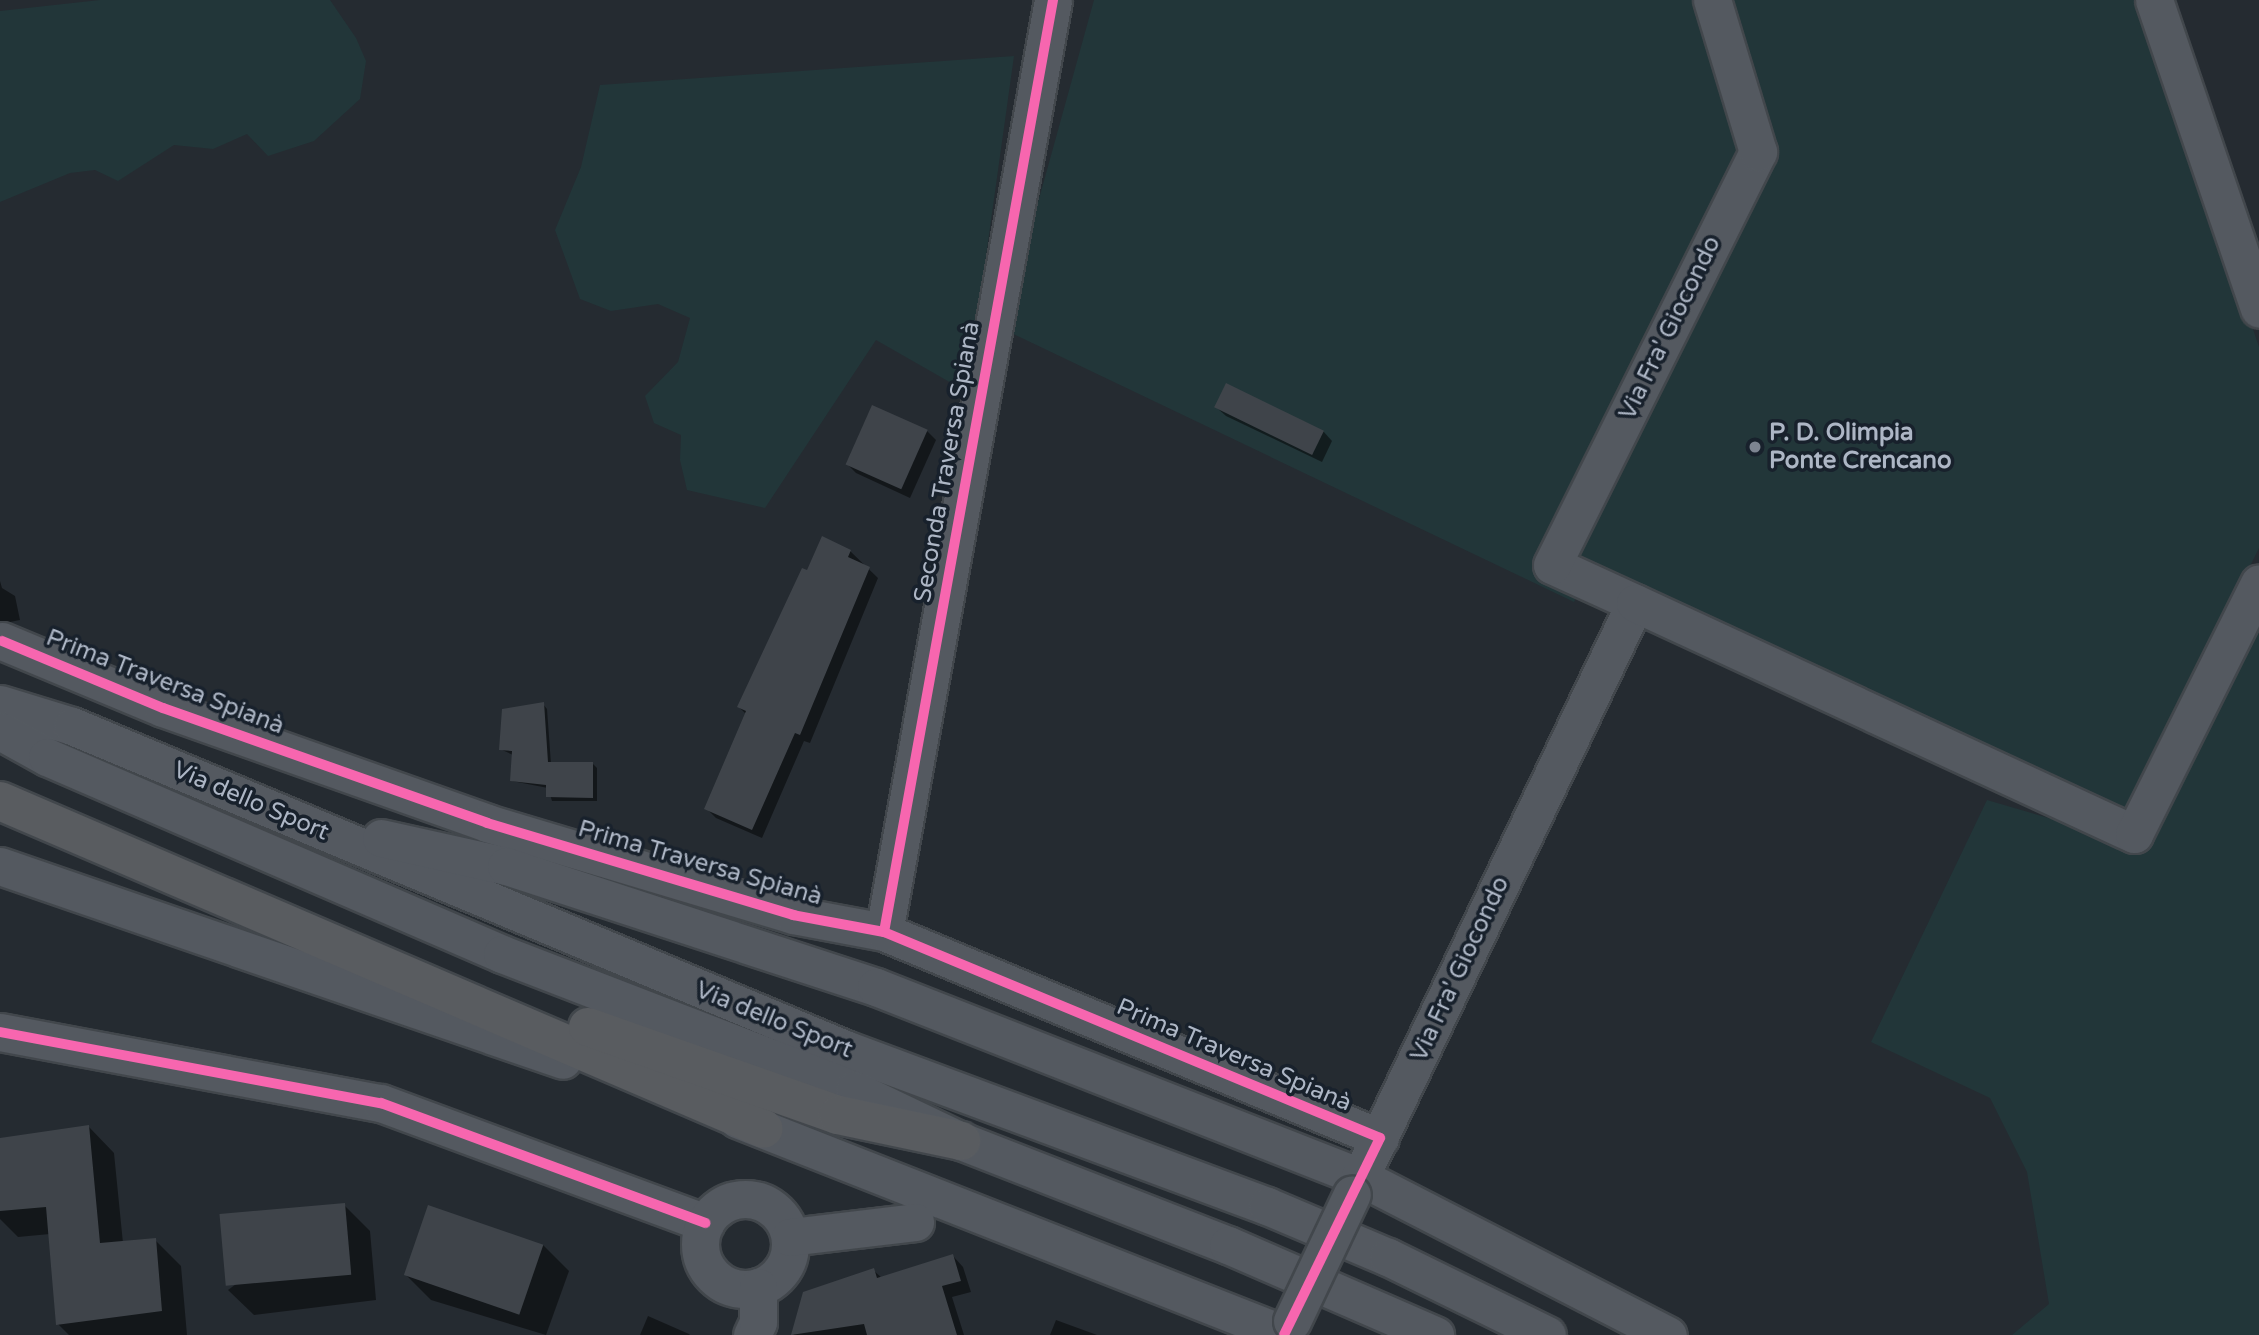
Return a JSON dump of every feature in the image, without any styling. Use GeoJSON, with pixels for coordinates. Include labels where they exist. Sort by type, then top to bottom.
{"type":"FeatureCollection","features":[{"type":"Feature","properties":{"kind":"highway"},"geometry":{"type":"LineString","coordinates":[[0,801],[286,920],[764,1129]]}},
{"type":"Feature","properties":{"kind":"highway"},"geometry":{"type":"LineString","coordinates":[[286,920],[838,1115],[961,1141]]}},
{"type":"Feature","properties":{"kind":"street","name":"Seconda Traversa Spianà"},"geometry":{"type":"LineString","coordinates":[[884,932],[1052,0]]}},
{"type":"Feature","properties":{"kind":"street","name":"Via Fra' Giocondo"},"geometry":{"type":"LineString","coordinates":[[1712,0],[1758,152],[1552,565],[2134,834],[2259,583]]}},
{"type":"Feature","properties":{"kind":"street"},"geometry":{"type":"LineString","coordinates":[[2154,0],[2259,309]]}},
{"type":"Feature","properties":{"kind":"street","name":"Via Fra' Giocondo"},"geometry":{"type":"LineString","coordinates":[[1286,1331],[1634,603]]}},
{"type":"Feature","properties":{"kind":"street","name":"Prima Traversa Spianà"},"geometry":{"type":"LineString","coordinates":[[2,642],[163,708],[487,823],[793,915],[884,932],[1380,1138]]}},
{"type":"Feature","properties":{"kind":"street","name":"Via dello Sport"},"geometry":{"type":"LineString","coordinates":[[0,704],[72,726],[819,1039],[1267,1206],[1388,1257],[1547,1335]]}},
{"type":"Feature","properties":{"kind":"street","name":"Via dello Sport"},"geometry":{"type":"LineString","coordinates":[[0,731],[47,757],[502,954],[854,1090],[961,1141],[1266,1261],[1435,1335]]}},
{"type":"Feature","properties":{"kind":"street"},"geometry":{"type":"LineString","coordinates":[[291,818],[506,866],[876,987],[1356,1185],[1668,1335]]}},
{"type":"Feature","properties":{"kind":"street"},"geometry":{"type":"LineString","coordinates":[[0,866],[764,1129],[1286,1331]]}},
{"type":"Feature","properties":{"kind":"street"},"geometry":{"type":"LineString","coordinates":[[0,1032],[381,1103],[705,1223]]}},
{"type":"Feature","properties":{"kind":"street"},"geometry":{"type":"LineString","coordinates":[[753,1199],[777,1212],[790,1237],[786,1263],[779,1273],[758,1287],[743,1290],[715,1278],[700,1253],[705,1223],[725,1203],[753,1199]]}},
{"type":"Feature","properties":{"kind":"street"},"geometry":{"type":"LineString","coordinates":[[790,1237],[915,1222]]}},
{"type":"Feature","properties":{"kind":"street"},"geometry":{"type":"LineString","coordinates":[[752,1335],[758,1322],[758,1287]]}},
{"type":"Feature","properties":{"kind":"green space"},"geometry":{"type":"Polygon","coordinates":[[[100,0],[330,0],[356,38],[366,61],[360,99],[314,141],[268,156],[247,134],[213,149],[174,145],[118,181],[95,170],[70,173],[0,202],[0,11],[100,0]]]}},
{"type":"Feature","properties":{"kind":"green space","name":"P. D. Olimpia Ponte Crencano"},"geometry":{"type":"Polygon","coordinates":[[[1094,0],[2142,0],[2259,347],[2259,548],[2127,814],[1594,563],[1574,602],[1003,329],[1094,0]]]}},
{"type":"Feature","properties":{"kind":"green space"},"geometry":{"type":"Polygon","coordinates":[[[1014,56],[967,392],[876,340],[765,508],[687,490],[680,460],[681,435],[654,423],[645,396],[678,362],[690,318],[658,304],[611,311],[580,299],[555,230],[581,167],[600,85],[1014,56]]]}},
{"type":"Feature","properties":{"kind":"green space"},"geometry":{"type":"Polygon","coordinates":[[[2259,608],[2259,1335],[2012,1335],[2049,1304],[2027,1172],[1990,1098],[1871,1042],[1987,800],[2134,843],[2259,608]]]}},
{"type":"Feature","properties":{"kind":"building"},"geometry":{"type":"Polygon","coordinates":[[[1226,383],[1324,431],[1312,455],[1214,407],[1226,383]]]}},
{"type":"Feature","properties":{"kind":"building"},"geometry":{"type":"Polygon","coordinates":[[[872,405],[928,430],[901,489],[846,464],[872,405]]]}},
{"type":"Feature","properties":{"kind":"building"},"geometry":{"type":"Polygon","coordinates":[[[822,536],[851,550],[848,557],[870,567],[800,735],[795,733],[752,830],[704,809],[746,711],[737,707],[802,568],[807,570],[822,536]]]}},
{"type":"Feature","properties":{"kind":"building"},"geometry":{"type":"Polygon","coordinates":[[[544,702],[548,762],[593,762],[593,798],[546,797],[546,785],[510,781],[512,751],[499,750],[502,709],[544,702]]]}},
{"type":"Feature","properties":{"kind":"building"},"geometry":{"type":"Polygon","coordinates":[[[89,1125],[100,1243],[156,1238],[162,1311],[56,1325],[46,1207],[0,1211],[0,1138],[89,1125]]]}},
{"type":"Feature","properties":{"kind":"building"},"geometry":{"type":"Polygon","coordinates":[[[345,1203],[351,1275],[226,1286],[219,1214],[345,1203]]]}},
{"type":"Feature","properties":{"kind":"building"},"geometry":{"type":"Polygon","coordinates":[[[428,1205],[543,1245],[519,1315],[404,1275],[428,1205]]]}},
{"type":"Feature","properties":{"kind":"building"},"geometry":{"type":"Polygon","coordinates":[[[953,1254],[961,1281],[942,1286],[957,1335],[867,1335],[864,1324],[791,1335],[803,1292],[874,1268],[877,1278],[953,1254]]]}},
{"type":"Feature","properties":{"kind":"cycle path"},"geometry":{"type":"LineString","coordinates":[[884,932],[1053,0]]}},
{"type":"Feature","properties":{"kind":"cycle path"},"geometry":{"type":"LineString","coordinates":[[2,641],[163,708],[487,823],[793,915],[884,932],[1380,1138],[1284,1335]]}},
{"type":"Feature","properties":{"kind":"cycle path"},"geometry":{"type":"LineString","coordinates":[[0,1032],[381,1103],[705,1223]]}},
{"type":"Feature","properties":{"kind":"place","name":"P. D. Olimpia Ponte Crencano"},"geometry":{"type":"Point","coordinates":[1755,447]}}]}
